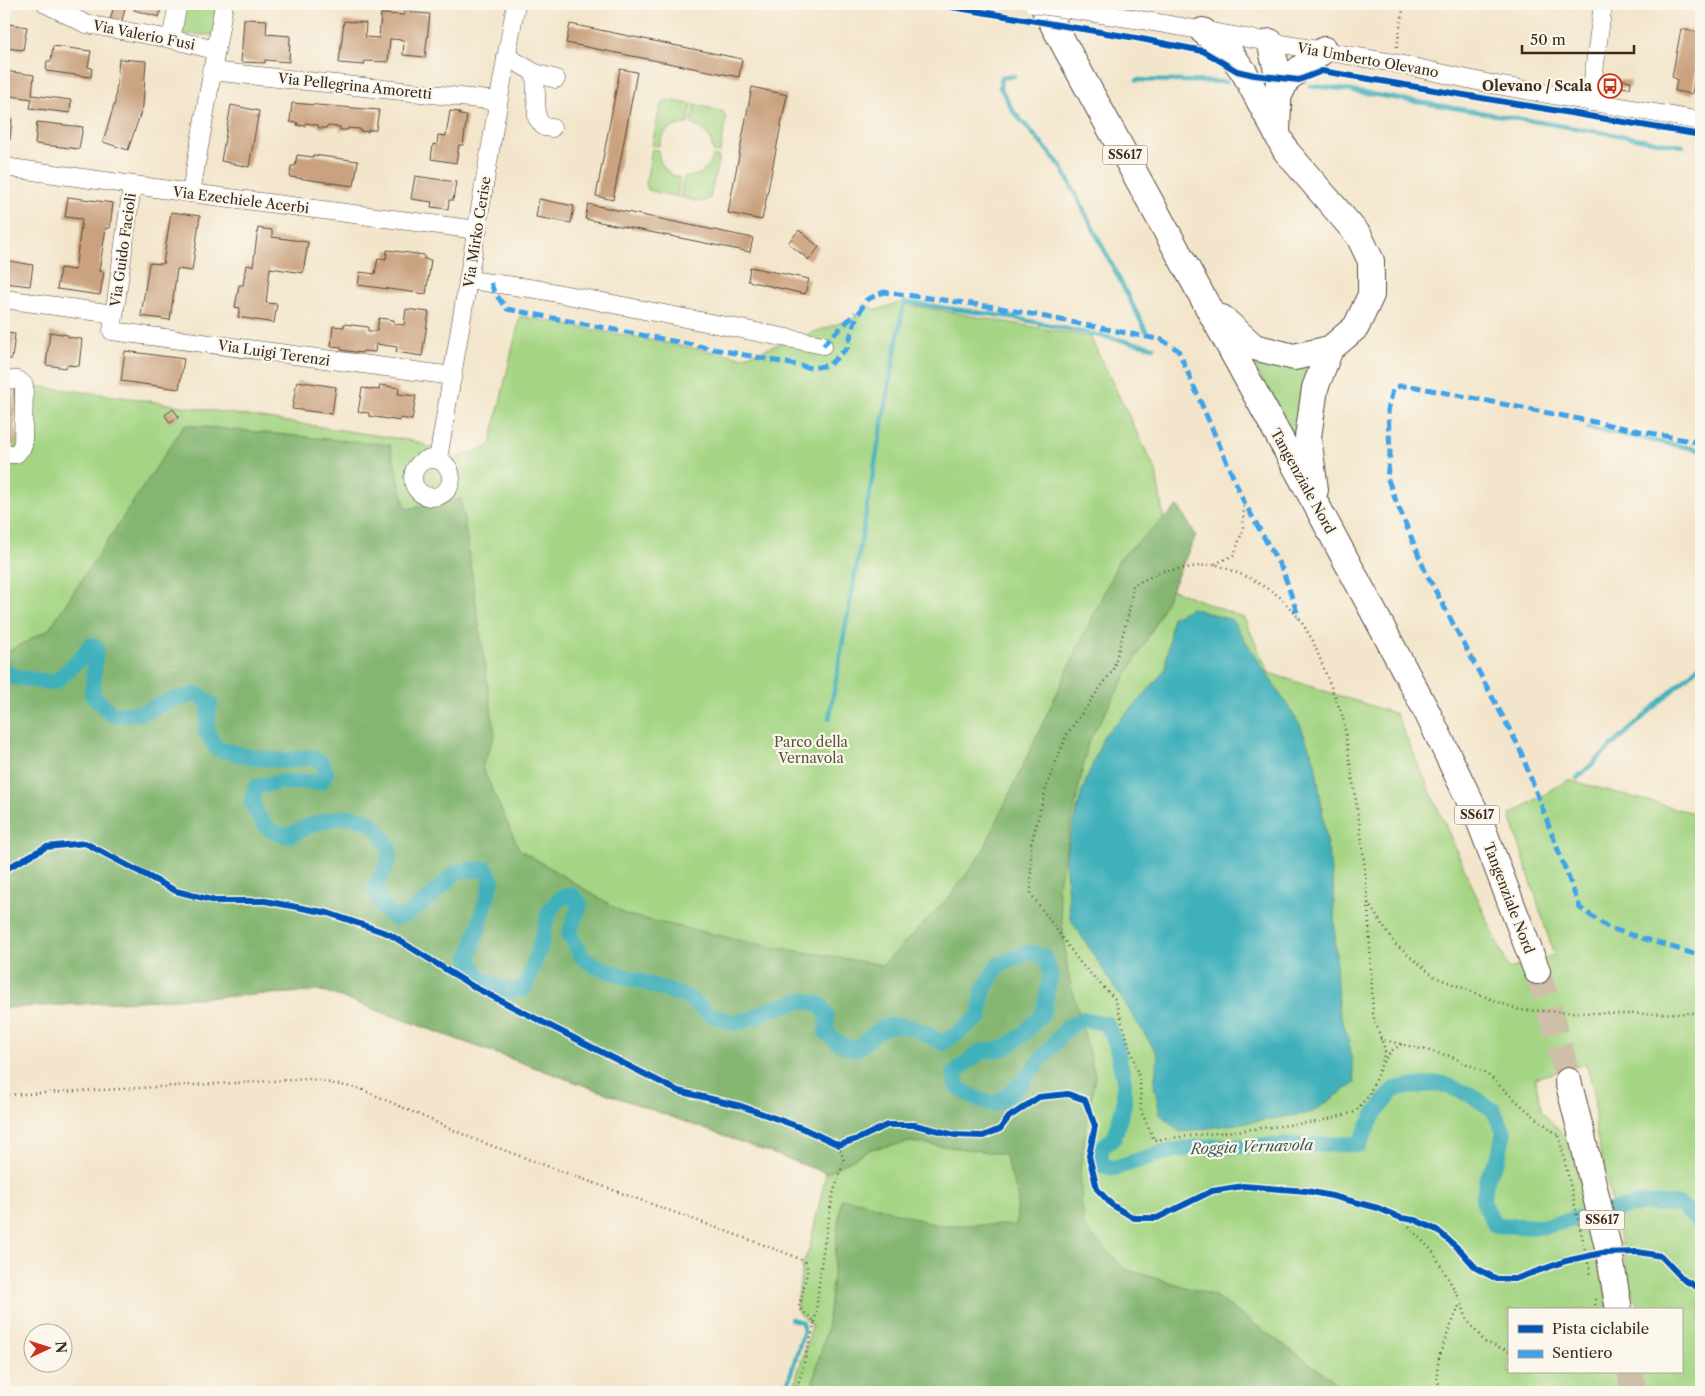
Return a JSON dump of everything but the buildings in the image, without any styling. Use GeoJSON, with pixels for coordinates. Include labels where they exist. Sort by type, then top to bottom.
{"type":"FeatureCollection","features":[{"type":"Feature","properties":{"kind":"highway","name":"Tangenziale Nord"},"geometry":{"type":"LineString","coordinates":[[1042,4],[1317,506],[1427,712],[1480,822],[1537,971]]}},
{"type":"Feature","properties":{"kind":"highway"},"geometry":{"type":"LineString","coordinates":[[1203,31],[1230,53],[1266,96],[1286,151],[1358,236],[1371,261],[1371,295],[1356,327],[1330,349],[1294,357],[1254,347],[1208,307]]}},
{"type":"Feature","properties":{"kind":"highway"},"geometry":{"type":"LineString","coordinates":[[1266,96],[1279,78],[1270,42]]}},
{"type":"Feature","properties":{"kind":"highway"},"geometry":{"type":"LineString","coordinates":[[1266,96],[1324,50]]}},
{"type":"Feature","properties":{"kind":"highway"},"geometry":{"type":"LineString","coordinates":[[1317,506],[1308,437],[1315,388],[1330,349]]}},
{"type":"Feature","properties":{"kind":"highway","name":"SS617"},"geometry":{"type":"LineString","coordinates":[[1568,1081],[1570,1134],[1610,1252],[1619,1308]]}},
{"type":"Feature","properties":{"kind":"street","name":"Via Valerio Fusi"},"geometry":{"type":"LineString","coordinates":[[46,4],[86,24],[171,39],[215,50]]}},
{"type":"Feature","properties":{"kind":"street"},"geometry":{"type":"LineString","coordinates":[[171,39],[178,4]]}},
{"type":"Feature","properties":{"kind":"street"},"geometry":{"type":"LineString","coordinates":[[192,193],[224,4]]}},
{"type":"Feature","properties":{"kind":"street","name":"Via Mirko Cerise"},"geometry":{"type":"LineString","coordinates":[[438,460],[516,4]]}},
{"type":"Feature","properties":{"kind":"street","name":"Via Umberto Olevano"},"geometry":{"type":"LineString","coordinates":[[1034,4],[1324,50],[1491,84],[1701,121]]}},
{"type":"Feature","properties":{"kind":"street"},"geometry":{"type":"LineString","coordinates":[[1590,102],[1603,4]]}},
{"type":"Feature","properties":{"kind":"street"},"geometry":{"type":"LineString","coordinates":[[506,56],[535,72],[556,79]]}},
{"type":"Feature","properties":{"kind":"street","name":"Via Pellegrina Amoretti"},"geometry":{"type":"LineString","coordinates":[[212,71],[498,101]]}},
{"type":"Feature","properties":{"kind":"street"},"geometry":{"type":"LineString","coordinates":[[535,72],[537,118],[544,127],[552,128]]}},
{"type":"Feature","properties":{"kind":"street","name":"Via Ezechiele Acerbi"},"geometry":{"type":"LineString","coordinates":[[4,167],[132,186],[478,230]]}},
{"type":"Feature","properties":{"kind":"street","name":"Via Guido Facioli"},"geometry":{"type":"LineString","coordinates":[[114,314],[132,186]]}},
{"type":"Feature","properties":{"kind":"street"},"geometry":{"type":"LineString","coordinates":[[469,280],[536,289],[823,345]]}},
{"type":"Feature","properties":{"kind":"street"},"geometry":{"type":"LineString","coordinates":[[4,299],[114,314]]}},
{"type":"Feature","properties":{"kind":"street","name":"Via Luigi Terenzi"},"geometry":{"type":"LineString","coordinates":[[114,314],[112,331],[452,376]]}},
{"type":"Feature","properties":{"kind":"street"},"geometry":{"type":"LineString","coordinates":[[4,379],[18,380],[24,385],[23,446],[16,454],[4,454]]}},
{"type":"Feature","properties":{"kind":"path"},"geometry":{"type":"LineString","coordinates":[[1394,63],[1404,4]]}},
{"type":"Feature","properties":{"kind":"path"},"geometry":{"type":"LineString","coordinates":[[1215,564],[1250,578],[1279,596],[1299,618],[1313,641],[1343,718],[1362,841],[1368,903],[1373,1016],[1385,1050],[1369,1096],[1355,1112],[1316,1122],[1154,1140],[1142,1111],[1140,1081],[1115,999],[1081,964],[1031,894],[1031,844],[1047,785],[1067,734],[1113,670],[1129,612],[1133,585],[1162,571],[1215,564],[1234,555],[1243,529],[1244,502]]}},
{"type":"Feature","properties":{"kind":"path"},"geometry":{"type":"LineString","coordinates":[[4,870],[46,848],[85,843],[176,891],[215,901],[265,901],[328,913],[389,934],[474,987],[678,1091],[741,1106],[802,1128],[839,1145],[887,1126],[915,1125],[956,1135],[983,1136],[1000,1129],[1009,1118],[1040,1097],[1068,1094],[1085,1100],[1095,1126],[1089,1156],[1097,1189],[1112,1205],[1134,1218],[1157,1218],[1212,1190],[1243,1186],[1307,1191],[1378,1208],[1401,1218],[1415,1220],[1437,1230],[1461,1251],[1476,1268],[1497,1279],[1516,1280],[1566,1261],[1593,1255]]}},
{"type":"Feature","properties":{"kind":"path"},"geometry":{"type":"LineString","coordinates":[[1368,903],[1395,944],[1435,977],[1519,1010],[1618,1014],[1701,1013]]}},
{"type":"Feature","properties":{"kind":"path"},"geometry":{"type":"LineString","coordinates":[[1380,1039],[1450,1056],[1486,1073],[1524,1108],[1570,1134],[1591,1278]]}},
{"type":"Feature","properties":{"kind":"path"},"geometry":{"type":"LineString","coordinates":[[1382,1062],[1391,1051],[1404,1044]]}},
{"type":"Feature","properties":{"kind":"path"},"geometry":{"type":"LineString","coordinates":[[4,1095],[310,1079],[361,1089],[476,1140],[794,1256],[805,1262],[808,1269],[799,1307],[815,1322]]}},
{"type":"Feature","properties":{"kind":"path"},"geometry":{"type":"LineString","coordinates":[[796,1392],[815,1322],[822,1257],[833,1194],[844,1161],[839,1145]]}},
{"type":"Feature","properties":{"kind":"path"},"geometry":{"type":"LineString","coordinates":[[1401,1218],[1433,1252],[1461,1301],[1467,1320],[1485,1342],[1508,1351]]}},
{"type":"Feature","properties":{"kind":"path"},"geometry":{"type":"LineString","coordinates":[[1620,1252],[1638,1252],[1661,1256],[1684,1280],[1701,1289]]}},
{"type":"Feature","properties":{"kind":"path"},"geometry":{"type":"LineString","coordinates":[[1595,1308],[1596,1296]]}},
{"type":"Feature","properties":{"kind":"path"},"geometry":{"type":"LineString","coordinates":[[1444,1392],[1438,1381],[1437,1360],[1461,1301]]}},
{"type":"Feature","properties":{"kind":"green space"},"geometry":{"type":"Polygon","coordinates":[[[183,4],[220,4],[215,35],[177,34],[183,4]]]}},
{"type":"Feature","properties":{"kind":"green space"},"geometry":{"type":"Polygon","coordinates":[[[664,101],[692,104],[688,124],[678,125],[669,129],[660,141],[659,146],[652,145],[660,107],[664,101]]]}},
{"type":"Feature","properties":{"kind":"green space"},"geometry":{"type":"Polygon","coordinates":[[[695,104],[724,112],[726,120],[720,153],[713,152],[712,142],[704,131],[691,124],[695,104]]]}},
{"type":"Feature","properties":{"kind":"green space"},"geometry":{"type":"Polygon","coordinates":[[[652,149],[658,150],[664,168],[680,178],[677,197],[648,190],[646,182],[652,149]]]}},
{"type":"Feature","properties":{"kind":"green space"},"geometry":{"type":"Polygon","coordinates":[[[713,156],[719,157],[710,198],[699,201],[680,197],[684,177],[694,176],[702,172],[709,165],[713,156]]]}},
{"type":"Feature","properties":{"kind":"green space","name":"Parco della Vernavola"},"geometry":{"type":"Polygon","coordinates":[[[898,303],[1090,337],[1156,471],[1165,527],[1171,589],[1244,618],[1269,673],[1396,714],[1509,969],[1554,955],[1510,815],[1568,780],[1701,815],[1701,1392],[792,1392],[812,1326],[796,1310],[803,1263],[809,1250],[826,1173],[324,991],[4,1008],[4,457],[11,457],[32,386],[102,394],[414,441],[458,458],[490,446],[520,316],[742,357],[860,316],[864,304],[877,310],[898,303]],[[1586,1064],[1535,1078],[1542,1112],[1571,1142],[1608,1303],[1607,1308],[1508,1308],[1508,1374],[1682,1374],[1682,1308],[1639,1308],[1632,1293],[1596,1132],[1594,1092],[1586,1064]]]}},
{"type":"Feature","properties":{"kind":"green space"},"geometry":{"type":"Polygon","coordinates":[[[1249,357],[1312,361],[1297,443],[1249,357]]]}},
{"type":"Feature","properties":{"kind":"green space"},"geometry":{"type":"Polygon","coordinates":[[[184,425],[390,445],[406,509],[461,499],[495,735],[482,767],[519,849],[627,915],[757,944],[883,965],[951,895],[982,853],[1120,558],[1178,506],[1196,535],[1156,623],[1088,743],[1058,888],[1068,973],[1095,1075],[1080,1168],[1083,1226],[1125,1269],[1215,1296],[1350,1392],[810,1392],[827,1329],[841,1199],[862,1202],[937,1225],[1016,1225],[1018,1196],[1004,1154],[910,1142],[871,1149],[827,1173],[324,991],[4,1008],[4,654],[49,629],[184,425]]]}},
{"type":"Feature","properties":{"kind":"water"},"geometry":{"type":"Polygon","coordinates":[[[1191,608],[1232,620],[1300,725],[1315,762],[1333,884],[1338,1008],[1349,1040],[1355,1083],[1311,1113],[1180,1132],[1160,1114],[1154,1084],[1158,1055],[1070,918],[1065,858],[1081,794],[1104,735],[1138,702],[1165,670],[1172,617],[1191,608]]]}},
{"type":"Feature","properties":{"kind":"waterway"},"geometry":{"type":"LineString","coordinates":[[1229,4],[1242,7]]}},
{"type":"Feature","properties":{"kind":"waterway"},"geometry":{"type":"LineString","coordinates":[[1014,76],[1001,78],[1000,87],[1013,111],[1061,166],[1146,331]]}},
{"type":"Feature","properties":{"kind":"waterway"},"geometry":{"type":"LineString","coordinates":[[1137,80],[1226,82]]}},
{"type":"Feature","properties":{"kind":"waterway"},"geometry":{"type":"LineString","coordinates":[[1310,86],[1334,88],[1683,146]]}},
{"type":"Feature","properties":{"kind":"waterway"},"geometry":{"type":"LineString","coordinates":[[829,719],[904,302],[1010,317],[1154,347]]}},
{"type":"Feature","properties":{"kind":"waterway"},"geometry":{"type":"LineString","coordinates":[[1588,428],[1701,450]]}},
{"type":"Feature","properties":{"kind":"waterway","name":"Roggia Vernavola"},"geometry":{"type":"LineString","coordinates":[[4,670],[15,677],[54,683],[82,657],[90,645],[96,647],[92,695],[113,715],[141,713],[171,700],[197,694],[210,703],[206,730],[216,748],[250,757],[286,761],[310,757],[321,762],[326,773],[321,782],[279,782],[256,787],[251,802],[264,824],[273,832],[287,835],[316,823],[336,818],[357,818],[375,826],[389,849],[386,867],[375,886],[382,907],[394,918],[408,914],[431,897],[457,871],[486,869],[492,881],[469,958],[478,977],[507,991],[524,989],[538,954],[549,911],[560,898],[572,895],[580,904],[569,934],[582,957],[597,967],[687,997],[709,1014],[735,1023],[754,1018],[768,1010],[803,1000],[821,1005],[827,1017],[826,1032],[840,1044],[857,1049],[880,1030],[895,1025],[917,1030],[943,1043],[980,1017],[983,991],[998,965],[1030,952],[1045,957],[1051,974],[1043,1013],[1024,1034],[1005,1048],[980,1052],[954,1073],[957,1087],[977,1099],[995,1104],[1019,1086],[1067,1028],[1083,1019],[1107,1024],[1116,1044],[1124,1081],[1124,1104],[1114,1138],[1100,1149],[1102,1165],[1114,1168],[1165,1152],[1198,1147],[1359,1144],[1374,1115],[1394,1089],[1440,1083],[1471,1095],[1493,1110],[1504,1132],[1498,1159],[1487,1177],[1483,1201],[1495,1225],[1541,1227],[1644,1203],[1681,1205],[1701,1224]]}},
{"type":"Feature","properties":{"kind":"waterway"},"geometry":{"type":"LineString","coordinates":[[1577,778],[1701,664]]}},
{"type":"Feature","properties":{"kind":"waterway"},"geometry":{"type":"LineString","coordinates":[[785,1392],[804,1331],[802,1322],[791,1319]]}},
{"type":"Feature","properties":{"kind":"tunnel"},"geometry":{"type":"LineString","coordinates":[[1537,971],[1554,1024],[1568,1081]]}},
{"type":"Feature","properties":{"kind":"tunnel"},"geometry":{"type":"LineString","coordinates":[[1630,1374],[1634,1392]]}},
{"type":"Feature","properties":{"kind":"marked path"},"geometry":{"type":"LineString","coordinates":[[491,283],[494,292],[507,309],[812,368],[829,365],[847,348],[855,321],[866,300],[884,292],[995,307],[1162,340],[1178,350],[1244,502],[1283,571],[1299,618]]}},
{"type":"Feature","properties":{"kind":"marked path"},"geometry":{"type":"LineString","coordinates":[[823,345],[856,313]]}},
{"type":"Feature","properties":{"kind":"marked path"},"geometry":{"type":"LineString","coordinates":[[1701,443],[1411,386],[1399,386],[1393,390],[1388,410],[1390,454],[1387,477],[1394,496],[1426,573],[1519,747],[1580,908],[1609,928],[1701,956]]}},
{"type":"Feature","properties":{"kind":"cycle path"},"geometry":{"type":"LineString","coordinates":[[934,4],[1203,51],[1237,71],[1254,75],[1299,80],[1322,71],[1701,135]]}},
{"type":"Feature","properties":{"kind":"cycle path"},"geometry":{"type":"LineString","coordinates":[[4,870],[46,847],[85,843],[176,891],[215,901],[265,901],[328,913],[389,934],[474,987],[678,1091],[741,1106],[802,1128],[839,1145],[860,1138],[887,1125],[915,1125],[955,1135],[983,1136],[1000,1129],[1009,1117],[1039,1097],[1068,1094],[1085,1100],[1095,1126],[1089,1156],[1097,1189],[1112,1205],[1134,1218],[1157,1218],[1212,1191],[1243,1186],[1307,1191],[1378,1208],[1401,1218],[1415,1220],[1437,1230],[1461,1251],[1476,1268],[1497,1279],[1515,1279],[1566,1261],[1602,1253],[1638,1252],[1661,1256],[1684,1280],[1701,1289]]}},
{"type":"Feature","properties":{"kind":"place","name":"Olevano / Scala"},"geometry":{"type":"Point","coordinates":[1610,86]}}]}
